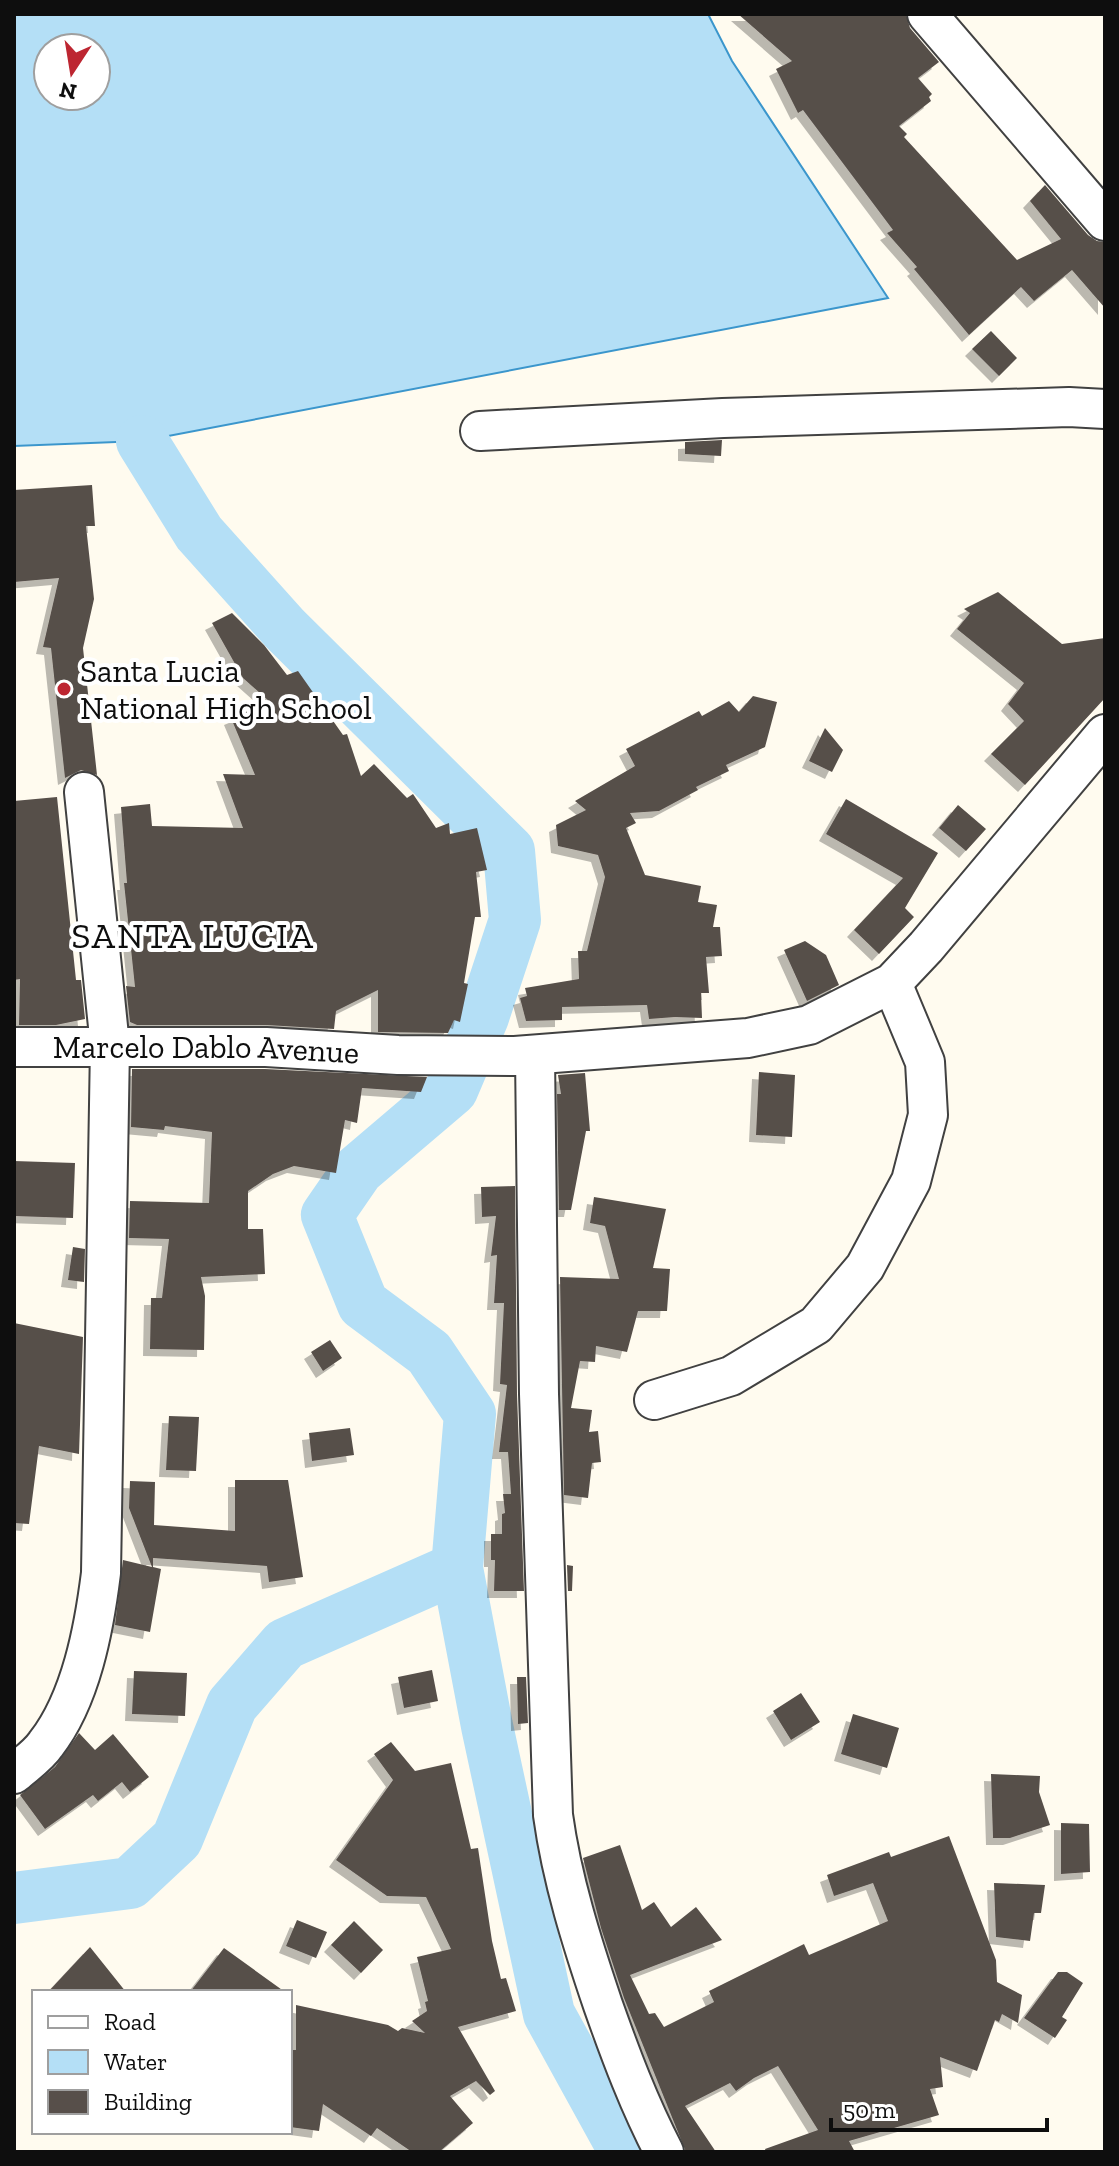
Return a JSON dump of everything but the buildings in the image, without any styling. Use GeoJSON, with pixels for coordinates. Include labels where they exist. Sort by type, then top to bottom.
{"type":"FeatureCollection","features":[{"type":"Feature","properties":{"kind":"street"},"geometry":{"type":"LineString","coordinates":[[927,14],[1105,221]]}},
{"type":"Feature","properties":{"kind":"street"},"geometry":{"type":"LineString","coordinates":[[480,431],[739,418],[1069,407],[1105,409]]}},
{"type":"Feature","properties":{"kind":"street","name":"Marcelo Dablo Avenue"},"geometry":{"type":"LineString","coordinates":[[14,1047],[288,1048],[398,1055],[525,1056],[748,1038],[809,1025],[892,983],[926,947],[1105,734]]}},
{"type":"Feature","properties":{"kind":"street"},"geometry":{"type":"LineString","coordinates":[[14,1774],[49,1741],[72,1699],[97,1608],[101,1573],[110,1046],[84,792]]}},
{"type":"Feature","properties":{"kind":"street"},"geometry":{"type":"LineString","coordinates":[[654,1400],[731,1376],[816,1325],[865,1267],[911,1181],[928,1115],[925,1062],[892,983]]}},
{"type":"Feature","properties":{"kind":"street"},"geometry":{"type":"LineString","coordinates":[[525,1056],[553,1815],[557,1846],[585,1955],[629,2080],[664,2152]]}},
{"type":"Feature","properties":{"kind":"water"},"geometry":{"type":"Polygon","coordinates":[[[14,14],[708,14],[732,61],[888,298],[142,441],[14,446],[14,14]]]}},
{"type":"Feature","properties":{"kind":"waterway"},"geometry":{"type":"LineString","coordinates":[[142,441],[199,533],[285,629],[509,851],[515,920],[483,1017],[452,1090],[358,1170],[327,1215],[363,1304],[429,1353],[470,1414],[457,1568],[487,1726],[549,2014],[625,2152]]}},
{"type":"Feature","properties":{"kind":"waterway"},"geometry":{"type":"LineString","coordinates":[[14,1898],[130,1883],[177,1839],[232,1705],[285,1644],[457,1568]]}},
{"type":"Feature","properties":{"kind":"place","name":"Santa Lucia National High School"},"geometry":{"type":"Point","coordinates":[64,689]}},
{"type":"Feature","properties":{"kind":"district","name":"SANTA LUCIA"},"geometry":{"type":"Point","coordinates":[193,935]}}]}
